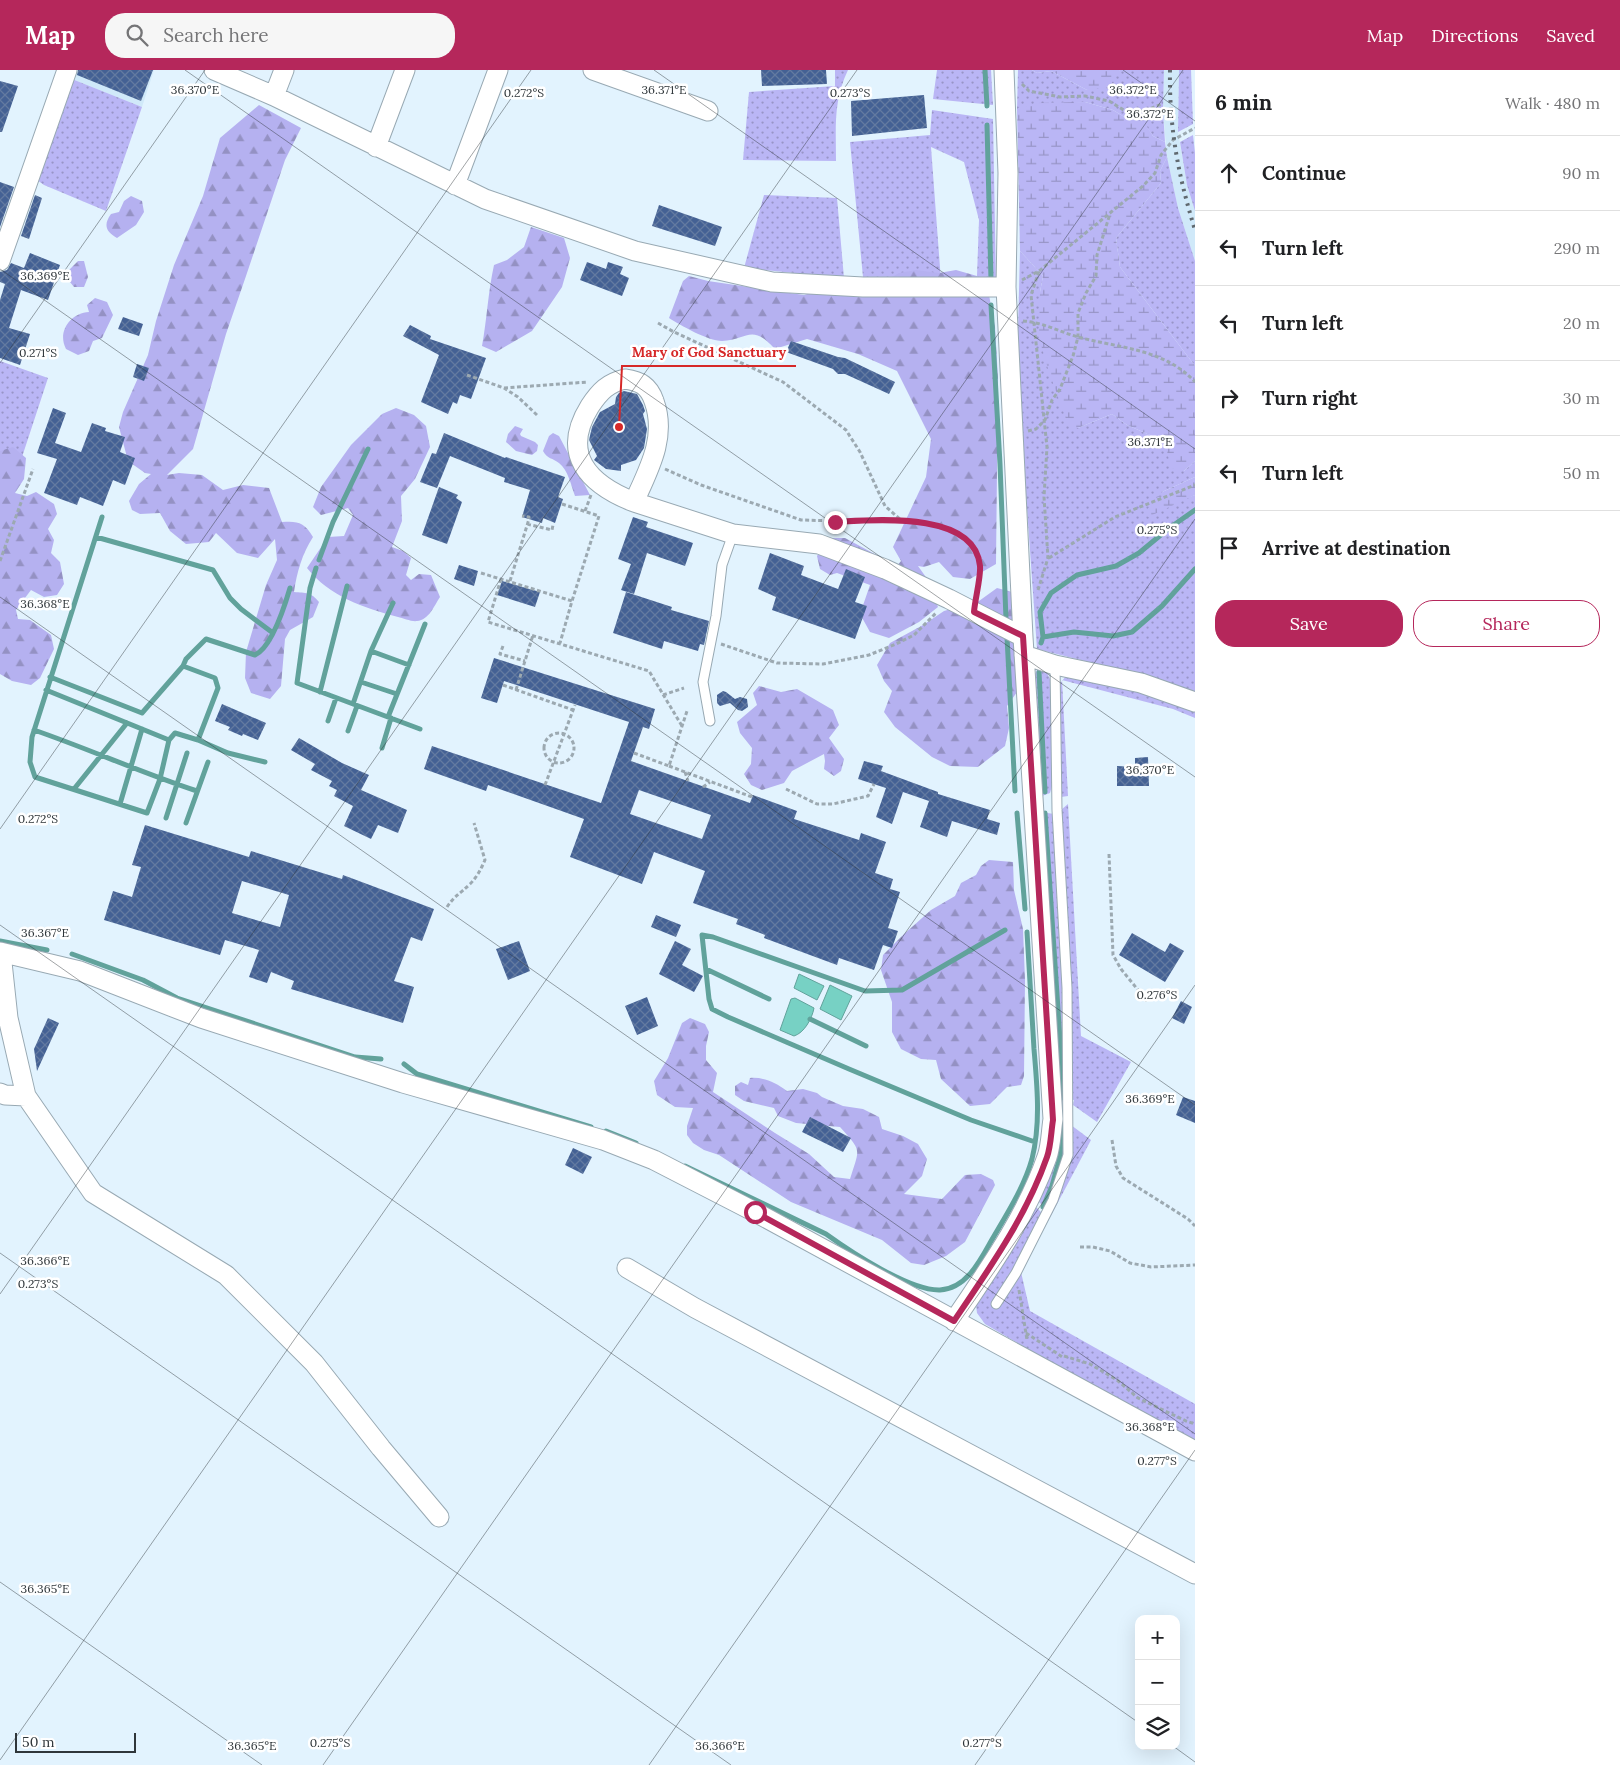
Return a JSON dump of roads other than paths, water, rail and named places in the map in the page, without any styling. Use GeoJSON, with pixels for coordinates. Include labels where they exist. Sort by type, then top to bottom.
{"type":"FeatureCollection","features":[{"type":"Feature","properties":{"kind":"street"},"geometry":{"type":"LineString","coordinates":[[0,261],[68,70]]}},
{"type":"Feature","properties":{"kind":"street"},"geometry":{"type":"LineString","coordinates":[[214,70],[274,96],[485,199],[617,246],[679,262],[772,282],[863,287],[1006,288]]}},
{"type":"Feature","properties":{"kind":"street"},"geometry":{"type":"LineString","coordinates":[[274,96],[284,70]]}},
{"type":"Feature","properties":{"kind":"street"},"geometry":{"type":"LineString","coordinates":[[376,146],[405,70]]}},
{"type":"Feature","properties":{"kind":"street"},"geometry":{"type":"LineString","coordinates":[[455,185],[498,70]]}},
{"type":"Feature","properties":{"kind":"street"},"geometry":{"type":"LineString","coordinates":[[594,70],[708,111]]}},
{"type":"Feature","properties":{"kind":"street"},"geometry":{"type":"LineString","coordinates":[[954,1321],[1001,1251],[1030,1199],[1048,1156],[1053,1120],[1023,646],[1007,320],[1006,288],[1011,75]]}},
{"type":"Feature","properties":{"kind":"street"},"geometry":{"type":"LineString","coordinates":[[634,502],[657,446],[659,426],[652,395],[647,387],[638,380],[626,379],[614,381],[598,394],[581,421],[577,442],[580,459],[588,473],[615,494],[634,502],[734,534],[819,544],[885,570],[949,599],[974,612],[1023,646],[1055,665],[1141,683],[1195,702]]}},
{"type":"Feature","properties":{"kind":"street"},"geometry":{"type":"LineString","coordinates":[[439,1517],[314,1364],[226,1275],[93,1193],[26,1096],[8,1018],[0,953],[80,971],[201,1018],[403,1083],[603,1140],[654,1160],[755,1212],[1195,1451]]}},
{"type":"Feature","properties":{"kind":"street"},"geometry":{"type":"LineString","coordinates":[[0,1093],[4,1095],[26,1096]]}},
{"type":"Feature","properties":{"kind":"street"},"geometry":{"type":"LineString","coordinates":[[627,1268],[695,1308],[1195,1574]]}},
{"type":"Feature","properties":{"kind":"lane"},"geometry":{"type":"LineString","coordinates":[[710,721],[703,682],[716,616],[722,565],[734,534]]}},
{"type":"Feature","properties":{"kind":"lane"},"geometry":{"type":"LineString","coordinates":[[996,1304],[1016,1273],[1053,1200],[1068,1155],[1068,988],[1057,810],[1055,665]]}},
{"type":"Feature","properties":{"kind":"waterway"},"geometry":{"type":"LineString","coordinates":[[985,70],[987,106]]}},
{"type":"Feature","properties":{"kind":"waterway"},"geometry":{"type":"LineString","coordinates":[[987,125],[991,280]]}},
{"type":"Feature","properties":{"kind":"waterway"},"geometry":{"type":"LineString","coordinates":[[991,305],[1006,619]]}},
{"type":"Feature","properties":{"kind":"waterway"},"geometry":{"type":"LineString","coordinates":[[319,560],[333,522],[368,449]]}},
{"type":"Feature","properties":{"kind":"waterway"},"geometry":{"type":"LineString","coordinates":[[1041,643],[1043,637],[1040,612],[1051,593],[1077,575],[1116,566],[1139,553],[1195,510]]}},
{"type":"Feature","properties":{"kind":"waterway"},"geometry":{"type":"LineString","coordinates":[[102,517],[32,737],[30,762],[35,777],[147,813],[160,779],[169,740],[175,733],[198,740],[228,753],[265,762]]}},
{"type":"Feature","properties":{"kind":"waterway"},"geometry":{"type":"LineString","coordinates":[[96,537],[213,570],[230,598],[241,609],[273,633]]}},
{"type":"Feature","properties":{"kind":"waterway"},"geometry":{"type":"LineString","coordinates":[[316,568],[310,588],[297,683],[420,729]]}},
{"type":"Feature","properties":{"kind":"waterway"},"geometry":{"type":"LineString","coordinates":[[1043,637],[1074,632],[1113,636],[1132,632],[1162,606],[1195,569]]}},
{"type":"Feature","properties":{"kind":"waterway"},"geometry":{"type":"LineString","coordinates":[[320,692],[347,586]]}},
{"type":"Feature","properties":{"kind":"waterway"},"geometry":{"type":"LineString","coordinates":[[198,740],[218,688],[215,678],[183,666],[186,659],[206,639],[255,655],[261,651],[272,635],[290,588]]}},
{"type":"Feature","properties":{"kind":"waterway"},"geometry":{"type":"LineString","coordinates":[[353,704],[371,651],[393,603]]}},
{"type":"Feature","properties":{"kind":"waterway"},"geometry":{"type":"LineString","coordinates":[[388,717],[425,624]]}},
{"type":"Feature","properties":{"kind":"waterway"},"geometry":{"type":"LineString","coordinates":[[1007,637],[1015,791]]}},
{"type":"Feature","properties":{"kind":"waterway"},"geometry":{"type":"LineString","coordinates":[[371,651],[409,665]]}},
{"type":"Feature","properties":{"kind":"waterway"},"geometry":{"type":"LineString","coordinates":[[50,677],[142,713],[183,666]]}},
{"type":"Feature","properties":{"kind":"waterway"},"geometry":{"type":"LineString","coordinates":[[1039,672],[1045,792]]}},
{"type":"Feature","properties":{"kind":"waterway"},"geometry":{"type":"LineString","coordinates":[[361,682],[397,694]]}},
{"type":"Feature","properties":{"kind":"waterway"},"geometry":{"type":"LineString","coordinates":[[46,690],[169,740]]}},
{"type":"Feature","properties":{"kind":"waterway"},"geometry":{"type":"LineString","coordinates":[[328,721],[336,698]]}},
{"type":"Feature","properties":{"kind":"waterway"},"geometry":{"type":"LineString","coordinates":[[348,731],[357,706]]}},
{"type":"Feature","properties":{"kind":"waterway"},"geometry":{"type":"LineString","coordinates":[[382,748],[391,718]]}},
{"type":"Feature","properties":{"kind":"waterway"},"geometry":{"type":"LineString","coordinates":[[74,789],[127,723]]}},
{"type":"Feature","properties":{"kind":"waterway"},"geometry":{"type":"LineString","coordinates":[[120,804],[142,729]]}},
{"type":"Feature","properties":{"kind":"waterway"},"geometry":{"type":"LineString","coordinates":[[34,730],[197,791]]}},
{"type":"Feature","properties":{"kind":"waterway"},"geometry":{"type":"LineString","coordinates":[[166,818],[187,753]]}},
{"type":"Feature","properties":{"kind":"waterway"},"geometry":{"type":"LineString","coordinates":[[186,823],[208,762]]}},
{"type":"Feature","properties":{"kind":"waterway"},"geometry":{"type":"LineString","coordinates":[[1017,813],[1025,909]]}},
{"type":"Feature","properties":{"kind":"waterway"},"geometry":{"type":"LineString","coordinates":[[1045,813],[1061,1055],[1062,1098]]}},
{"type":"Feature","properties":{"kind":"waterway"},"geometry":{"type":"LineString","coordinates":[[1005,930],[902,990],[865,991],[713,937],[702,935],[709,999],[712,1009],[971,1120],[1035,1142]]}},
{"type":"Feature","properties":{"kind":"waterway"},"geometry":{"type":"LineString","coordinates":[[685,1166],[826,1234],[865,1260],[897,1277],[928,1289],[949,1289],[957,1285],[970,1274],[981,1259],[1008,1213],[1029,1170],[1035,1145],[1037,1132],[1037,1090],[1027,932]]}},
{"type":"Feature","properties":{"kind":"waterway"},"geometry":{"type":"LineString","coordinates":[[0,941],[47,950]]}},
{"type":"Feature","properties":{"kind":"waterway"},"geometry":{"type":"LineString","coordinates":[[72,954],[143,980],[177,998],[355,1057],[381,1059]]}},
{"type":"Feature","properties":{"kind":"waterway"},"geometry":{"type":"LineString","coordinates":[[706,969],[769,999]]}},
{"type":"Feature","properties":{"kind":"waterway"},"geometry":{"type":"LineString","coordinates":[[810,1019],[866,1046]]}},
{"type":"Feature","properties":{"kind":"waterway"},"geometry":{"type":"LineString","coordinates":[[404,1064],[417,1074],[591,1127]]}},
{"type":"Feature","properties":{"kind":"waterway"},"geometry":{"type":"LineString","coordinates":[[1043,1207],[1052,1186],[1060,1157],[1062,1120]]}},
{"type":"Feature","properties":{"kind":"waterway"},"geometry":{"type":"LineString","coordinates":[[606,1131],[636,1143]]}},
{"type":"Feature","properties":{"kind":"railway"},"geometry":{"type":"LineString","coordinates":[[1170,70],[1171,111],[1176,151],[1179,170],[1195,230]]}},
{"type":"Feature","properties":{"kind":"place","name":"Mary of God Sanctuary"},"geometry":{"type":"Point","coordinates":[619,427]}}]}
